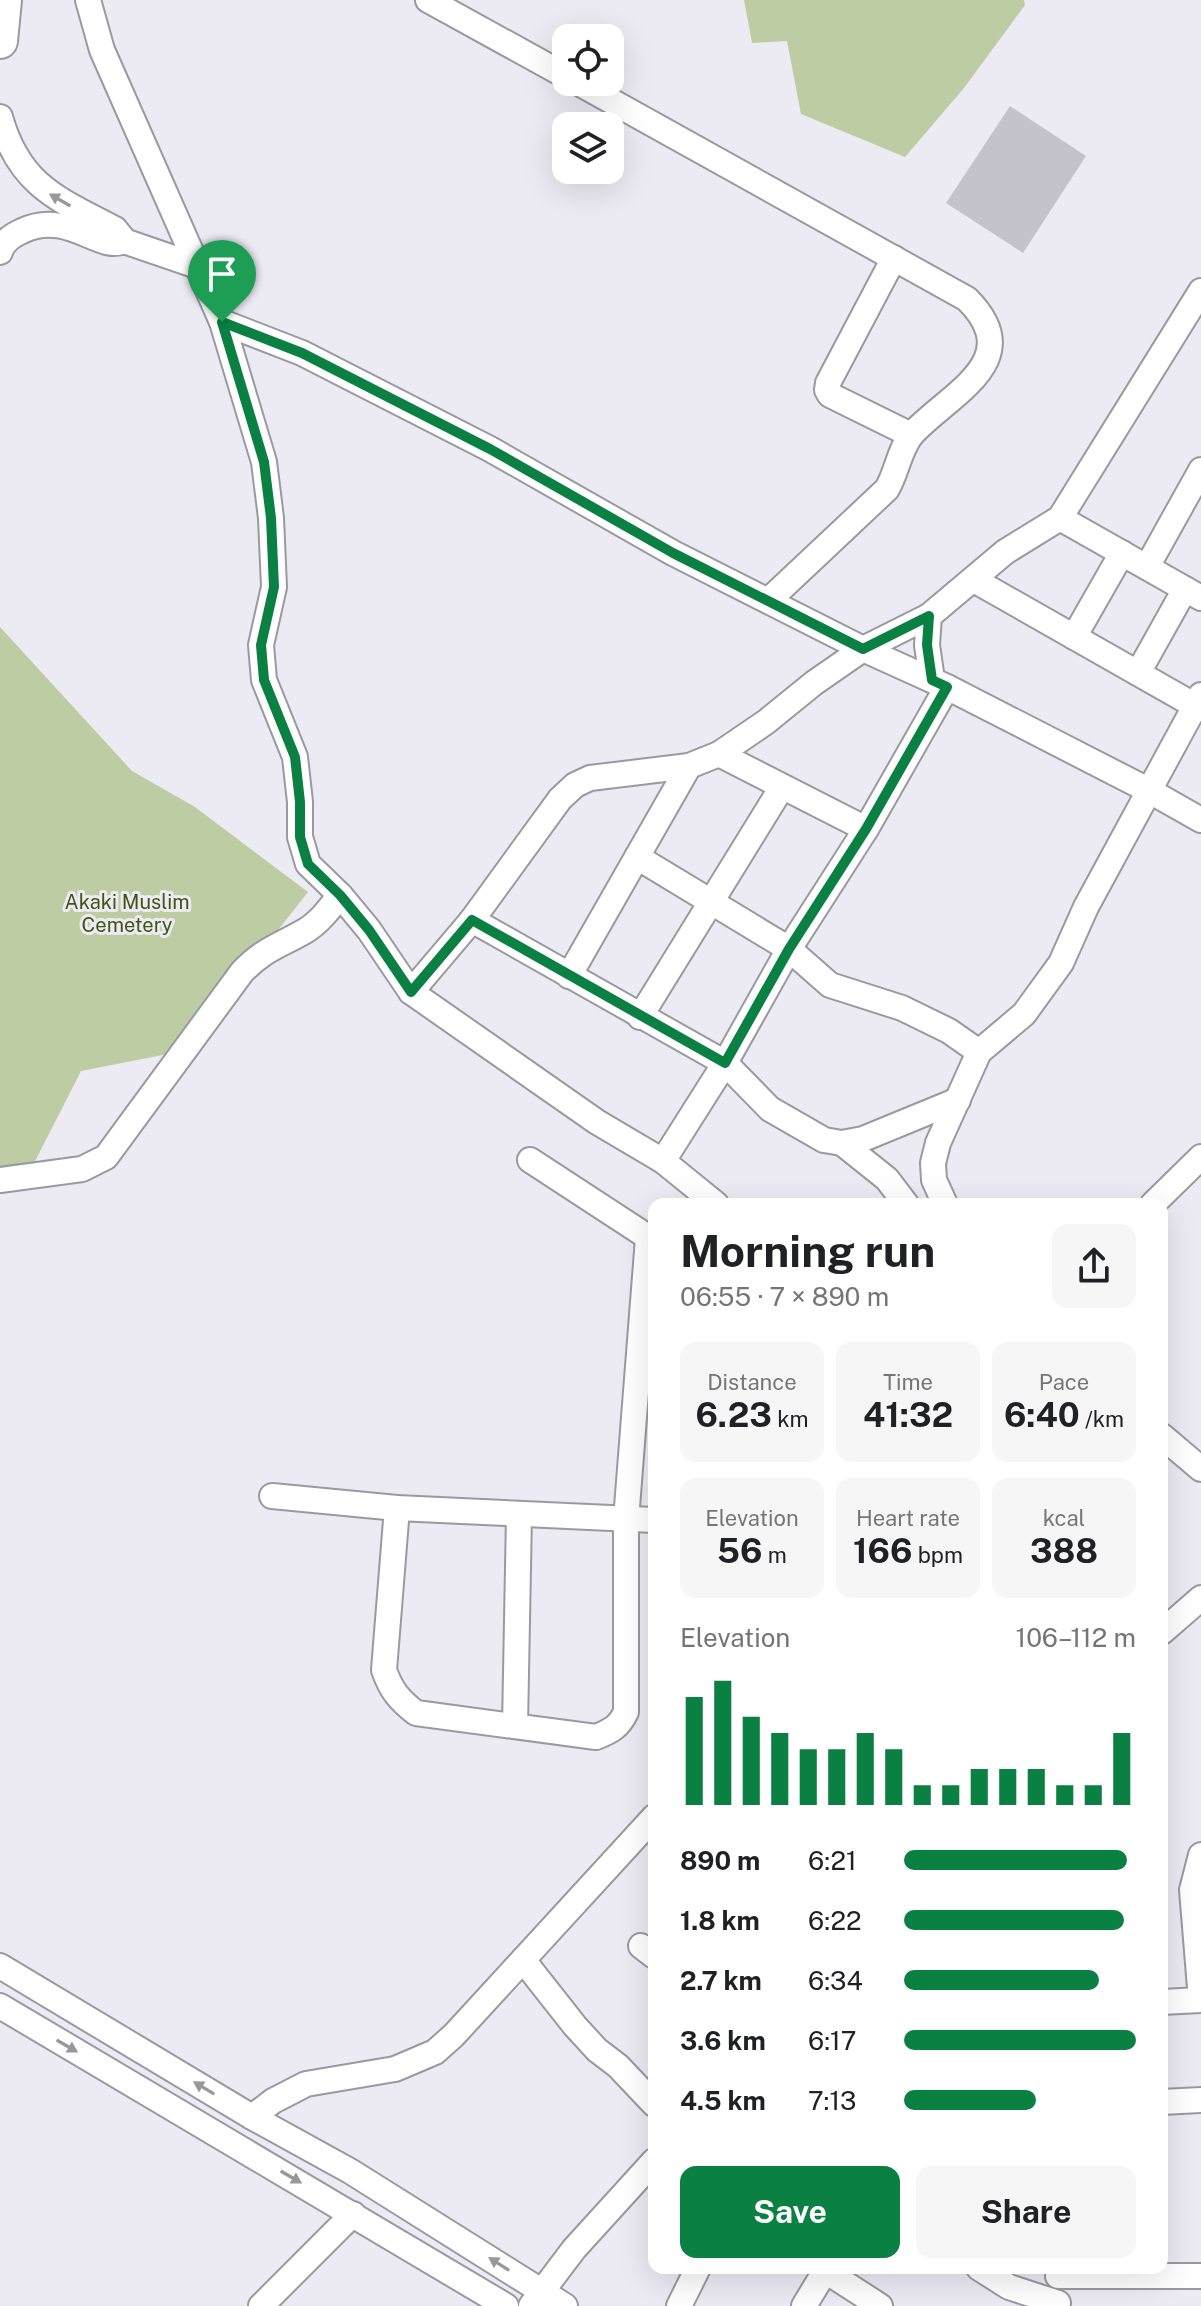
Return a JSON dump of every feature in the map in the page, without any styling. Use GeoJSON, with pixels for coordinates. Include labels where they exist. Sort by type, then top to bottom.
{"type":"FeatureCollection","features":[{"type":"Feature","properties":{"kind":"highway"},"geometry":{"type":"LineString","coordinates":[[0,41],[4,0]]}},
{"type":"Feature","properties":{"kind":"street"},"geometry":{"type":"LineString","coordinates":[[88,0],[102,50],[222,322],[264,462],[271,518],[274,587],[261,645],[264,680],[295,757],[300,837],[308,864],[340,895],[369,930],[411,992],[597,1122],[663,1161],[709,1198]]}},
{"type":"Feature","properties":{"kind":"street"},"geometry":{"type":"LineString","coordinates":[[428,0],[552,68]]}},
{"type":"Feature","properties":{"kind":"street"},"geometry":{"type":"LineString","coordinates":[[602,96],[967,299],[987,324],[991,337],[990,353],[975,379],[911,435],[887,489],[769,600]]}},
{"type":"Feature","properties":{"kind":"street"},"geometry":{"type":"LineString","coordinates":[[0,117],[7,141],[22,167],[43,190],[115,229],[124,241],[197,266]]}},
{"type":"Feature","properties":{"kind":"street"},"geometry":{"type":"LineString","coordinates":[[0,252],[2,245],[16,233],[33,225],[52,223],[70,226],[116,245],[124,241]]}},
{"type":"Feature","properties":{"kind":"street"},"geometry":{"type":"LineString","coordinates":[[894,258],[827,390],[830,395],[911,435]]}},
{"type":"Feature","properties":{"kind":"street"},"geometry":{"type":"LineString","coordinates":[[411,992],[472,920],[560,799],[575,785],[590,778],[689,766],[719,754],[863,649],[929,616],[1005,552],[1060,518],[1194,318],[1201,291]]}},
{"type":"Feature","properties":{"kind":"street"},"geometry":{"type":"LineString","coordinates":[[222,322],[315,360],[490,449],[673,553],[863,649],[940,684],[1201,820]]}},
{"type":"Feature","properties":{"kind":"street"},"geometry":{"type":"LineString","coordinates":[[1147,567],[1193,505],[1201,470]]}},
{"type":"Feature","properties":{"kind":"street"},"geometry":{"type":"LineString","coordinates":[[1060,518],[1193,593],[1138,673]]}},
{"type":"Feature","properties":{"kind":"street"},"geometry":{"type":"LineString","coordinates":[[1074,637],[1122,553]]}},
{"type":"Feature","properties":{"kind":"street"},"geometry":{"type":"LineString","coordinates":[[942,1198],[934,1180],[933,1163],[938,1143],[979,1052],[1024,1014],[1049,982],[1148,790],[1199,703],[1138,673],[974,580]]}},
{"type":"Feature","properties":{"kind":"street"},"geometry":{"type":"LineString","coordinates":[[663,1161],[725,1063],[789,949],[866,829],[940,684],[927,645],[929,616]]}},
{"type":"Feature","properties":{"kind":"street"},"geometry":{"type":"LineString","coordinates":[[719,754],[866,829]]}},
{"type":"Feature","properties":{"kind":"street"},"geometry":{"type":"LineString","coordinates":[[569,976],[689,766]]}},
{"type":"Feature","properties":{"kind":"street"},"geometry":{"type":"LineString","coordinates":[[640,1017],[782,787]]}},
{"type":"Feature","properties":{"kind":"street"},"geometry":{"type":"LineString","coordinates":[[637,857],[789,949],[830,985],[902,1008],[949,1031],[979,1052]]}},
{"type":"Feature","properties":{"kind":"street"},"geometry":{"type":"LineString","coordinates":[[0,1180],[82,1169],[106,1157],[242,972],[269,948],[306,930],[323,917],[340,895]]}},
{"type":"Feature","properties":{"kind":"street"},"geometry":{"type":"LineString","coordinates":[[472,920],[725,1063],[770,1109],[824,1140],[842,1143],[863,1139],[958,1100]]}},
{"type":"Feature","properties":{"kind":"street"},"geometry":{"type":"LineString","coordinates":[[842,1143],[887,1179],[901,1198]]}},
{"type":"Feature","properties":{"kind":"street"},"geometry":{"type":"LineString","coordinates":[[1159,1198],[1201,1157]]}},
{"type":"Feature","properties":{"kind":"street"},"geometry":{"type":"LineString","coordinates":[[530,1160],[648,1238]]}},
{"type":"Feature","properties":{"kind":"street"},"geometry":{"type":"LineString","coordinates":[[397,1508],[384,1670],[391,1691],[416,1713],[596,1737],[620,1724],[626,1712],[626,1520],[648,1274]]}},
{"type":"Feature","properties":{"kind":"street"},"geometry":{"type":"LineString","coordinates":[[1168,1441],[1201,1469]]}},
{"type":"Feature","properties":{"kind":"street"},"geometry":{"type":"LineString","coordinates":[[272,1496],[397,1508],[648,1520]]}},
{"type":"Feature","properties":{"kind":"street"},"geometry":{"type":"LineString","coordinates":[[515,1726],[519,1515]]}},
{"type":"Feature","properties":{"kind":"street"},"geometry":{"type":"LineString","coordinates":[[1168,1621],[1199,1597]]}},
{"type":"Feature","properties":{"kind":"street"},"geometry":{"type":"LineString","coordinates":[[252,2117],[273,2101],[306,2084],[395,2069],[435,2052],[648,1824]]}},
{"type":"Feature","properties":{"kind":"street"},"geometry":{"type":"LineString","coordinates":[[1168,2002],[1201,2000],[1192,1890],[1201,1855]]}},
{"type":"Feature","properties":{"kind":"street"},"geometry":{"type":"LineString","coordinates":[[523,1960],[575,2026],[648,2098]]}},
{"type":"Feature","properties":{"kind":"street"},"geometry":{"type":"LineString","coordinates":[[0,1966],[252,2117],[350,2171],[537,2299],[565,2306]]}},
{"type":"Feature","properties":{"kind":"street"},"geometry":{"type":"LineString","coordinates":[[0,2006],[506,2306]]}},
{"type":"Feature","properties":{"kind":"street"},"geometry":{"type":"LineString","coordinates":[[1168,2102],[1201,2100]]}},
{"type":"Feature","properties":{"kind":"street"},"geometry":{"type":"LineString","coordinates":[[537,2299],[574,2249],[648,2168]]}},
{"type":"Feature","properties":{"kind":"street"},"geometry":{"type":"LineString","coordinates":[[271,2303],[353,2214]]}},
{"type":"Feature","properties":{"kind":"street"},"geometry":{"type":"LineString","coordinates":[[679,2306],[695,2274]]}},
{"type":"Feature","properties":{"kind":"street"},"geometry":{"type":"LineString","coordinates":[[804,2306],[821,2274]]}},
{"type":"Feature","properties":{"kind":"street"},"geometry":{"type":"LineString","coordinates":[[832,2274],[880,2306]]}},
{"type":"Feature","properties":{"kind":"street"},"geometry":{"type":"LineString","coordinates":[[988,2274],[1009,2287],[1058,2304],[1058,2274]]}},
{"type":"Feature","properties":{"kind":"street"},"geometry":{"type":"LineString","coordinates":[[1130,2274],[1201,2276]]}},
{"type":"Feature","properties":{"kind":"green space"},"geometry":{"type":"Polygon","coordinates":[[[744,0],[1024,0],[1025,5],[964,88],[905,157],[801,114],[787,41],[752,43],[744,0]]]}},
{"type":"Feature","properties":{"kind":"green space","name":"Akaki Muslim Cemetery"},"geometry":{"type":"Polygon","coordinates":[[[0,627],[132,771],[195,807],[308,892],[183,1051],[81,1071],[27,1177],[0,1194],[0,627]]]}},
{"type":"Feature","properties":{"kind":"building"},"geometry":{"type":"Polygon","coordinates":[[[1010,106],[1086,156],[1023,253],[946,203],[1010,106]]]}},
{"type":"Feature","properties":{"kind":"route"},"geometry":{"type":"LineString","coordinates":[[222,322],[302,353],[490,449],[673,553],[863,649],[929,616],[927,645],[932,680],[947,687],[866,829],[789,949],[725,1063],[472,920],[411,992],[369,930],[340,895],[308,864],[300,837],[295,757],[264,680],[261,645],[274,587],[271,518],[264,462],[222,322]]}}]}
